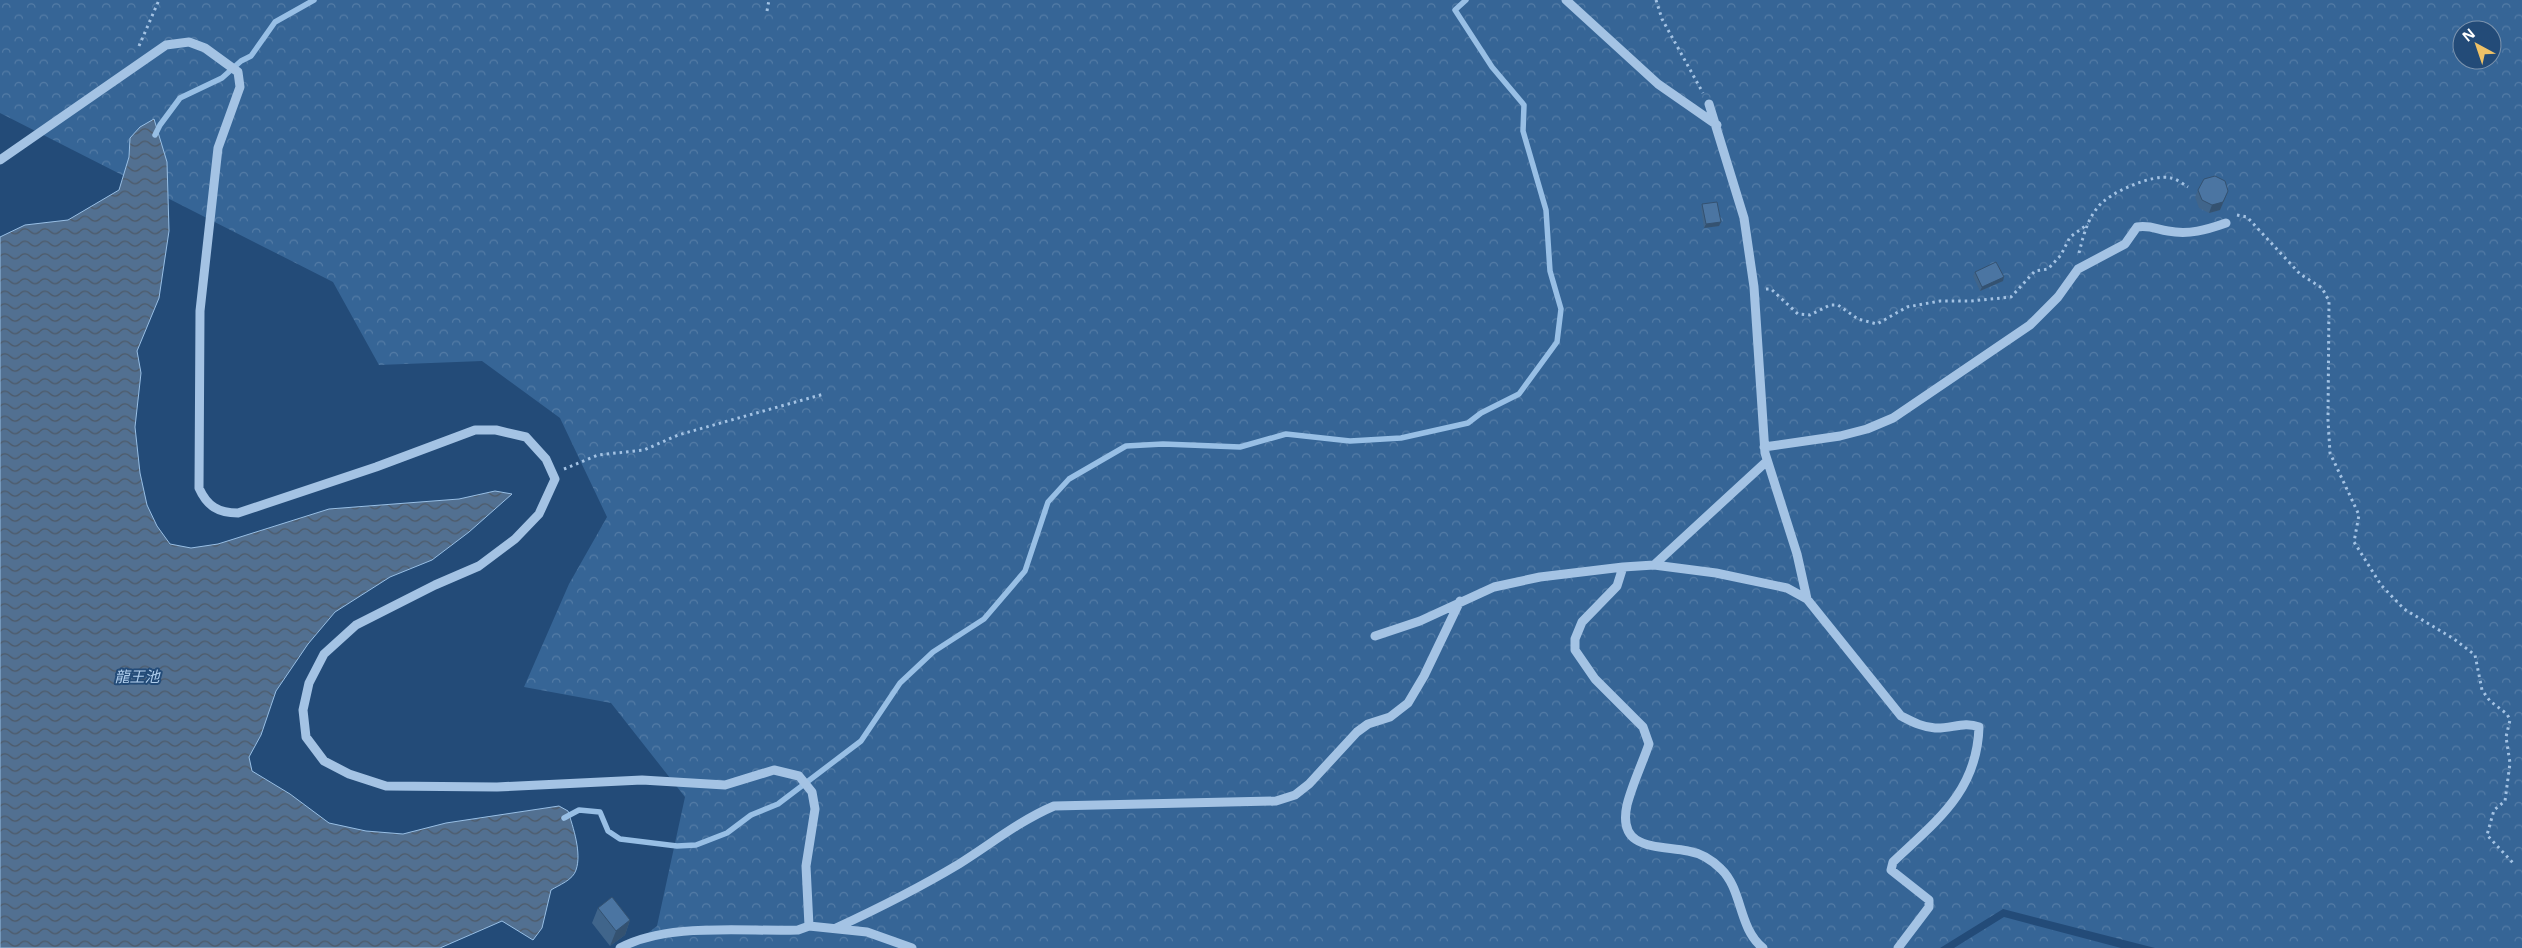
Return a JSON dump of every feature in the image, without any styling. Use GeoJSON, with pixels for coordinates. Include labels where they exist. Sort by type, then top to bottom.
{"type":"FeatureCollection","features":[{"type":"Feature","properties":{"kind":"street"},"geometry":{"type":"LineString","coordinates":[[1566,0],[1658,84],[1717,125]]}},
{"type":"Feature","properties":{"kind":"street"},"geometry":{"type":"LineString","coordinates":[[0,160],[166,45],[189,42],[205,48],[238,72],[240,87],[218,148],[200,311],[199,488],[205,501],[222,513],[238,513],[376,467],[475,430],[496,430],[526,437],[546,459],[555,479],[539,514],[515,539],[479,566],[435,585],[356,625],[324,654],[309,683],[303,710],[306,737],[324,761],[349,774],[386,786],[497,787],[642,780],[725,785],[774,770],[799,776],[812,792],[815,809],[806,866],[809,926]]}},
{"type":"Feature","properties":{"kind":"street"},"geometry":{"type":"LineString","coordinates":[[1710,104],[1744,218],[1754,287],[1764,448],[1798,554],[1807,599]]}},
{"type":"Feature","properties":{"kind":"street"},"geometry":{"type":"LineString","coordinates":[[1764,448],[1840,436],[1867,429],[1893,418],[2030,325],[2058,297],[2078,269],[2125,244],[2137,227],[2149,225],[2168,231],[2201,232],[2226,223]]}},
{"type":"Feature","properties":{"kind":"street"},"geometry":{"type":"LineString","coordinates":[[1654,565],[1767,460]]}},
{"type":"Feature","properties":{"kind":"street"},"geometry":{"type":"LineString","coordinates":[[1375,636],[1420,621],[1460,601],[1503,585],[1622,567],[1654,565],[1716,573],[1787,588],[1807,599],[1902,716],[1918,725],[1937,728],[1970,723],[1979,727],[1978,746],[1968,777],[1952,805],[1893,862],[1891,870],[1929,900],[1929,907],[1898,948]]}},
{"type":"Feature","properties":{"kind":"street"},"geometry":{"type":"LineString","coordinates":[[1622,567],[1617,586],[1582,622],[1575,639],[1575,650],[1595,679],[1643,727],[1650,744],[1627,806],[1628,830],[1637,842],[1649,846],[1689,851],[1707,858],[1720,868],[1728,877],[1749,932],[1763,948]]}},
{"type":"Feature","properties":{"kind":"street"},"geometry":{"type":"LineString","coordinates":[[836,928],[881,907],[959,864],[1028,817],[1054,806],[1276,801],[1295,795],[1309,784],[1357,732],[1368,724],[1390,718],[1408,703],[1424,676],[1460,601]]}},
{"type":"Feature","properties":{"kind":"street"},"geometry":{"type":"LineString","coordinates":[[620,948],[636,939],[680,931],[798,930],[809,926],[867,932],[912,948]]}},
{"type":"Feature","properties":{"kind":"path"},"geometry":{"type":"LineString","coordinates":[[138,47],[159,0]]}},
{"type":"Feature","properties":{"kind":"path"},"geometry":{"type":"LineString","coordinates":[[767,11],[769,0]]}},
{"type":"Feature","properties":{"kind":"path"},"geometry":{"type":"LineString","coordinates":[[1656,0],[1662,19],[1710,104]]}},
{"type":"Feature","properties":{"kind":"path"},"geometry":{"type":"LineString","coordinates":[[2078,269],[2078,255],[2088,224],[2098,205],[2137,182],[2170,177],[2188,187]]}},
{"type":"Feature","properties":{"kind":"path"},"geometry":{"type":"LineString","coordinates":[[2226,223],[2238,215],[2247,217],[2300,274],[2322,288],[2329,301],[2328,420],[2330,453],[2359,515],[2354,542],[2381,585],[2404,608],[2454,639],[2475,655],[2482,690],[2490,701],[2507,714],[2510,720],[2506,738],[2510,763],[2505,802],[2494,810],[2487,835],[2514,864]]}},
{"type":"Feature","properties":{"kind":"path"},"geometry":{"type":"LineString","coordinates":[[1754,287],[1771,289],[1798,314],[1810,315],[1830,305],[1838,305],[1858,319],[1877,324],[1908,307],[1940,301],[1971,301],[2011,297],[2035,271],[2048,268],[2061,255],[2070,237],[2088,224]]}},
{"type":"Feature","properties":{"kind":"path"},"geometry":{"type":"LineString","coordinates":[[553,474],[598,455],[644,450],[678,435],[824,394]]}},
{"type":"Feature","properties":{"kind":"green space"},"geometry":{"type":"Polygon","coordinates":[[[0,0],[2522,0],[2522,948],[2155,948],[2003,909],[1940,948],[629,948],[657,926],[685,797],[611,703],[524,687],[569,584],[607,517],[560,418],[482,361],[379,365],[333,282],[0,113],[0,0]]]}},
{"type":"Feature","properties":{"kind":"green space"},"geometry":{"type":"Polygon","coordinates":[[[2004,917],[2121,948],[1954,948],[2004,917]]]}},
{"type":"Feature","properties":{"kind":"water","name":"龍王池"},"geometry":{"type":"Polygon","coordinates":[[[154,119],[167,162],[169,231],[159,298],[137,351],[141,373],[135,427],[140,473],[147,505],[157,526],[170,544],[191,548],[218,544],[329,509],[459,499],[495,491],[512,494],[469,532],[432,560],[390,577],[335,612],[308,644],[276,691],[261,735],[249,757],[252,771],[290,794],[329,823],[366,831],[403,834],[446,823],[559,806],[568,811],[574,832],[578,863],[574,874],[569,879],[551,890],[542,928],[533,940],[502,921],[440,948],[0,948],[0,237],[25,225],[68,220],[119,190],[129,157],[130,138],[140,127],[154,119]]]}},
{"type":"Feature","properties":{"kind":"building"},"geometry":{"type":"Polygon","coordinates":[[[2215,176],[2225,181],[2228,191],[2223,202],[2212,205],[2202,200],[2198,190],[2204,179],[2215,176]]]}},
{"type":"Feature","properties":{"kind":"building"},"geometry":{"type":"Polygon","coordinates":[[[1717,202],[1721,222],[1706,224],[1702,204],[1717,202]]]}},
{"type":"Feature","properties":{"kind":"building"},"geometry":{"type":"Polygon","coordinates":[[[1996,262],[2004,277],[1982,287],[1975,272],[1996,262]]]}},
{"type":"Feature","properties":{"kind":"building"},"geometry":{"type":"Polygon","coordinates":[[[612,897],[630,920],[616,931],[598,908],[612,897]]]}},
{"type":"Feature","properties":{"kind":"waterway"},"geometry":{"type":"LineString","coordinates":[[155,135],[180,98],[222,78],[241,61],[251,56],[275,22],[314,0]]}},
{"type":"Feature","properties":{"kind":"waterway"},"geometry":{"type":"LineString","coordinates":[[564,818],[579,810],[600,812],[608,831],[620,839],[677,846],[696,845],[727,833],[751,815],[778,804],[861,741],[900,683],[933,652],[984,619],[1025,571],[1048,502],[1069,479],[1126,446],[1163,444],[1240,447],[1286,434],[1350,441],[1401,438],[1468,423],[1481,413],[1519,394],[1557,342],[1561,309],[1550,271],[1546,210],[1523,131],[1524,105],[1492,67],[1455,10],[1466,0]]}}]}
